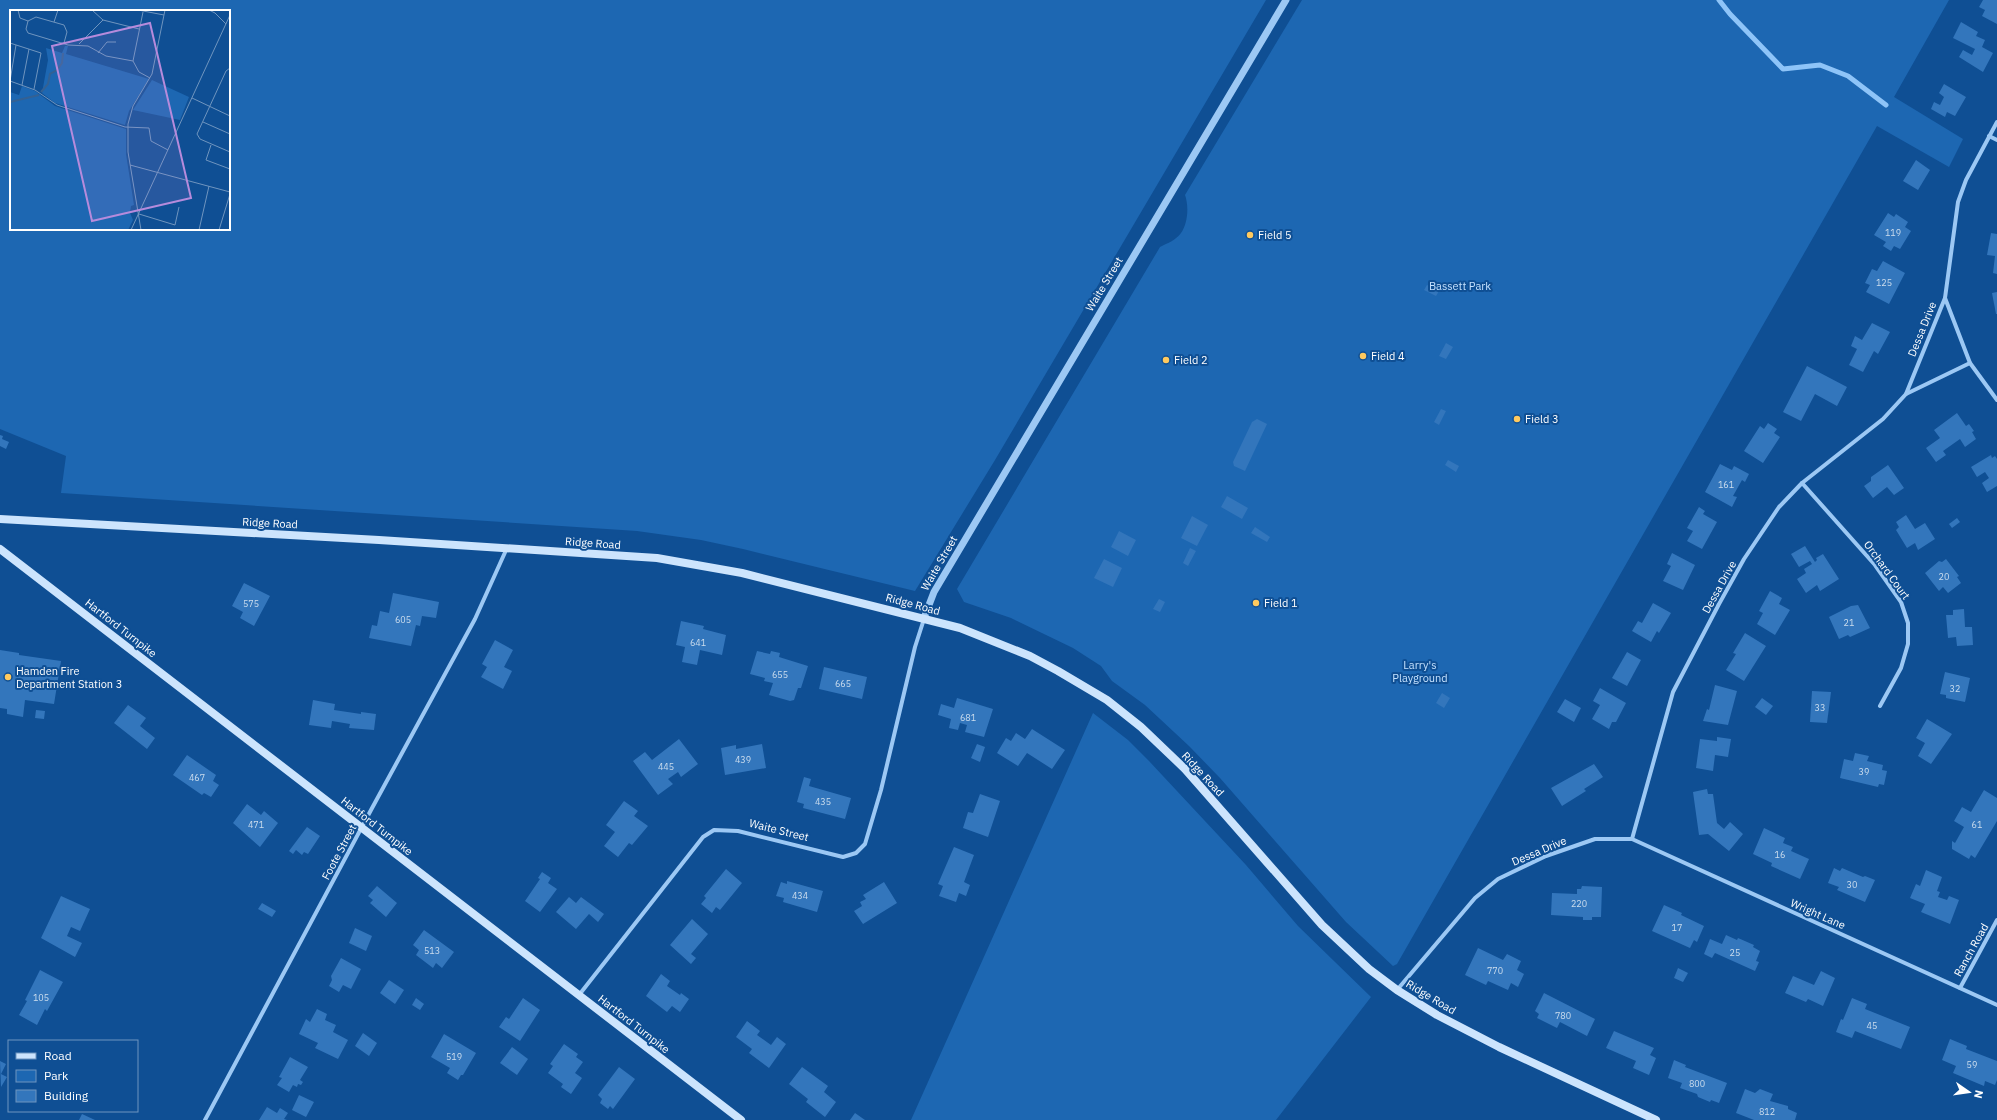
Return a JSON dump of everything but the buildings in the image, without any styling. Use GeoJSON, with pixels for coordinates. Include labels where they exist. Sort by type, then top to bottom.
{"type":"FeatureCollection","features":[{"type":"Feature","properties":{"kind":"main road","name":"Ridge Road"},"geometry":{"type":"LineString","coordinates":[[0,519],[657,558],[742,573],[960,628],[1030,656],[1093,691],[1126,715],[1155,739],[1186,769],[1341,945],[1397,990],[1437,1015],[1494,1044],[1656,1120]]}},
{"type":"Feature","properties":{"kind":"main road","name":"Hartford Turnpike"},"geometry":{"type":"LineString","coordinates":[[0,549],[741,1120]]}},
{"type":"Feature","properties":{"kind":"street","name":"Waite Street"},"geometry":{"type":"LineString","coordinates":[[579,995],[703,837],[714,830],[738,831],[843,857],[856,853],[865,844],[880,790],[915,647],[934,592],[1286,0]]}},
{"type":"Feature","properties":{"kind":"street","name":"Dessa Drive"},"geometry":{"type":"LineString","coordinates":[[1397,990],[1475,898],[1498,879],[1546,856],[1595,839],[1632,839],[1673,692],[1744,559],[1779,507],[1802,483],[1883,419],[1906,394],[1945,298],[1958,202],[1966,180],[1997,122]]}},
{"type":"Feature","properties":{"kind":"street"},"geometry":{"type":"LineString","coordinates":[[1989,136],[1997,140]]}},
{"type":"Feature","properties":{"kind":"street"},"geometry":{"type":"LineString","coordinates":[[1945,298],[1970,363],[1997,400]]}},
{"type":"Feature","properties":{"kind":"street"},"geometry":{"type":"LineString","coordinates":[[1906,394],[1970,363]]}},
{"type":"Feature","properties":{"kind":"street","name":"Orchard Court"},"geometry":{"type":"LineString","coordinates":[[1802,483],[1875,565],[1901,602],[1908,623],[1908,644],[1901,668],[1880,706]]}},
{"type":"Feature","properties":{"kind":"street","name":"Foote Street"},"geometry":{"type":"LineString","coordinates":[[205,1120],[475,619],[507,548]]}},
{"type":"Feature","properties":{"kind":"street","name":"Wright Lane"},"geometry":{"type":"LineString","coordinates":[[1632,839],[1997,1005]]}},
{"type":"Feature","properties":{"kind":"street","name":"Ranch Road"},"geometry":{"type":"LineString","coordinates":[[1960,988],[1997,920]]}},
{"type":"Feature","properties":{"kind":"green space"},"geometry":{"type":"Polygon","coordinates":[[[0,0],[1266,0],[995,460],[915,591],[743,549],[701,540],[637,531],[61,493],[66,456],[0,429],[0,0]]]}},
{"type":"Feature","properties":{"kind":"green space","name":"Bassett Park"},"geometry":{"type":"Polygon","coordinates":[[[1302,0],[1949,0],[1894,97],[1963,139],[1949,167],[1877,126],[1397,964],[1393,966],[1346,922],[1220,778],[1189,746],[1145,705],[1112,681],[1101,666],[1073,648],[1011,618],[964,602],[957,589],[1160,247],[1181,233],[1187,214],[1185,195],[1302,0]]]}},
{"type":"Feature","properties":{"kind":"green space"},"geometry":{"type":"Polygon","coordinates":[[[1093,713],[1128,740],[1149,761],[1246,865],[1298,926],[1371,997],[1276,1120],[911,1120],[1093,713]]]}},
{"type":"Feature","properties":{"kind":"waterway"},"geometry":{"type":"LineString","coordinates":[[1719,0],[1730,14],[1783,69],[1820,65],[1848,76],[1886,105]]}},
{"type":"Feature","properties":{"kind":"place","name":"Field 5"},"geometry":{"type":"Point","coordinates":[1250,235]}},
{"type":"Feature","properties":{"kind":"place","name":"Field 4"},"geometry":{"type":"Point","coordinates":[1363,356]}},
{"type":"Feature","properties":{"kind":"place","name":"Field 2"},"geometry":{"type":"Point","coordinates":[1166,360]}},
{"type":"Feature","properties":{"kind":"place","name":"Field 3"},"geometry":{"type":"Point","coordinates":[1517,419]}},
{"type":"Feature","properties":{"kind":"place","name":"Field 1"},"geometry":{"type":"Point","coordinates":[1256,603]}},
{"type":"Feature","properties":{"kind":"place","name":"Hamden Fire Department Station 3"},"geometry":{"type":"Point","coordinates":[8,677]}},
{"type":"Feature","properties":{"kind":"park label","name":"Larry's Playground"},"geometry":{"type":"Point","coordinates":[1420,671]}}]}
